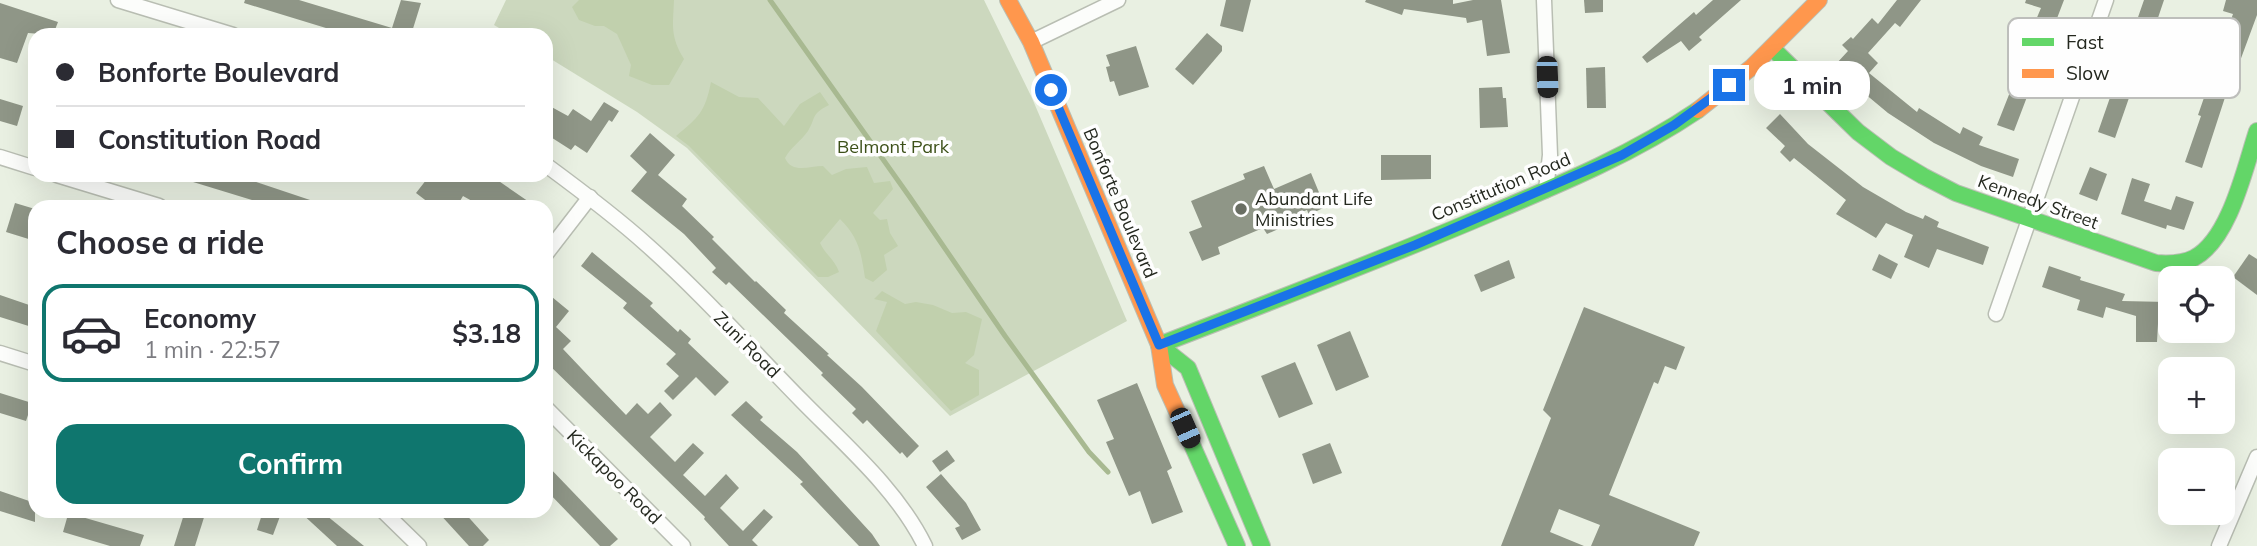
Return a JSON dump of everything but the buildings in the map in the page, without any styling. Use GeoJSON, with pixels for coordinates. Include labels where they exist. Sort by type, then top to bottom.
{"type":"FeatureCollection","features":[{"type":"Feature","properties":{"kind":"street"},"geometry":{"type":"LineString","coordinates":[[118,0],[210,28]]}},
{"type":"Feature","properties":{"kind":"street","name":"Bonforte Boulevard"},"geometry":{"type":"LineString","coordinates":[[1008,0],[1031,42],[1159,345],[1165,384],[1236,542]]}},
{"type":"Feature","properties":{"kind":"street"},"geometry":{"type":"LineString","coordinates":[[1031,42],[1118,0]]}},
{"type":"Feature","properties":{"kind":"street"},"geometry":{"type":"LineString","coordinates":[[1544,0],[1550,155],[1546,190]]}},
{"type":"Feature","properties":{"kind":"street","name":"Constitution Road"},"geometry":{"type":"LineString","coordinates":[[1159,345],[1415,245],[1622,155],[1674,125],[1729,85],[1772,48],[1819,0]]}},
{"type":"Feature","properties":{"kind":"street"},"geometry":{"type":"LineString","coordinates":[[2100,18],[2106,0]]}},
{"type":"Feature","properties":{"kind":"street","name":"Kennedy Street"},"geometry":{"type":"LineString","coordinates":[[1772,48],[1846,122],[1872,144],[1929,180],[1956,193],[2142,260],[2170,264],[2198,257],[2210,247],[2220,233],[2257,131]]}},
{"type":"Feature","properties":{"kind":"street"},"geometry":{"type":"LineString","coordinates":[[1996,314],[2072,98]]}},
{"type":"Feature","properties":{"kind":"street"},"geometry":{"type":"LineString","coordinates":[[0,157],[28,166]]}},
{"type":"Feature","properties":{"kind":"street","name":"Zuni Road"},"geometry":{"type":"LineString","coordinates":[[553,170],[648,245],[854,454],[915,524],[925,546]]}},
{"type":"Feature","properties":{"kind":"street"},"geometry":{"type":"LineString","coordinates":[[80,182],[139,200]]}},
{"type":"Feature","properties":{"kind":"street"},"geometry":{"type":"LineString","coordinates":[[553,245],[590,197]]}},
{"type":"Feature","properties":{"kind":"street","name":"Bonforte Boulevard"},"geometry":{"type":"LineString","coordinates":[[1159,345],[1188,368],[1262,546]]}},
{"type":"Feature","properties":{"kind":"street"},"geometry":{"type":"LineString","coordinates":[[0,353],[28,362]]}},
{"type":"Feature","properties":{"kind":"street","name":"Kickapoo Road"},"geometry":{"type":"LineString","coordinates":[[553,415],[683,546]]}},
{"type":"Feature","properties":{"kind":"street"},"geometry":{"type":"LineString","coordinates":[[2219,546],[2257,457]]}},
{"type":"Feature","properties":{"kind":"street"},"geometry":{"type":"LineString","coordinates":[[390,518],[416,545]]}},
{"type":"Feature","properties":{"kind":"street"},"geometry":{"type":"LineString","coordinates":[[1214,546],[1236,542],[1254,530]]}},
{"type":"Feature","properties":{"kind":"green space","name":"Belmont Park"},"geometry":{"type":"Polygon","coordinates":[[[506,0],[984,0],[1032,98],[1127,321],[950,416],[687,148],[637,112],[553,60],[553,28],[499,28],[494,25],[506,0]]]}},
{"type":"Feature","properties":{"kind":"green space"},"geometry":{"type":"Polygon","coordinates":[[[579,0],[674,0],[674,37],[684,59],[669,85],[652,85],[629,76],[631,65],[617,34],[604,26],[595,26],[579,20],[572,7],[579,0]]]}},
{"type":"Feature","properties":{"kind":"green space"},"geometry":{"type":"Polygon","coordinates":[[[711,82],[739,97],[758,98],[784,126],[800,104],[820,92],[829,105],[816,114],[808,131],[785,158],[796,168],[823,166],[832,175],[846,169],[867,167],[874,183],[890,181],[893,189],[873,213],[880,220],[887,219],[890,233],[898,246],[884,255],[887,270],[873,282],[865,278],[858,246],[840,219],[820,243],[839,272],[828,277],[818,277],[676,136],[700,113],[711,82]]]}},
{"type":"Feature","properties":{"kind":"green space"},"geometry":{"type":"Polygon","coordinates":[[[882,291],[905,304],[916,302],[933,305],[952,313],[966,312],[982,319],[974,355],[965,363],[979,370],[979,395],[951,411],[876,331],[887,302],[874,299],[882,291]]]}},
{"type":"Feature","properties":{"kind":"waterway"},"geometry":{"type":"LineString","coordinates":[[770,0],[1005,336],[1089,452],[1108,472]]}},
{"type":"Feature","properties":{"kind":"traffic: fast"},"geometry":{"type":"LineString","coordinates":[[1772,48],[1858,132],[1891,157],[1923,176],[1956,193],[2156,263],[2185,261],[2207,249],[2227,219],[2257,131]]}},
{"type":"Feature","properties":{"kind":"traffic: fast"},"geometry":{"type":"LineString","coordinates":[[1159,345],[1393,254],[1558,185],[1615,158],[1698,110]]}},
{"type":"Feature","properties":{"kind":"traffic: fast"},"geometry":{"type":"LineString","coordinates":[[1159,345],[1188,368],[1262,546]]}},
{"type":"Feature","properties":{"kind":"traffic: fast"},"geometry":{"type":"LineString","coordinates":[[1185,429],[1237,546]]}},
{"type":"Feature","properties":{"kind":"traffic: slow"},"geometry":{"type":"LineString","coordinates":[[1008,0],[1031,42],[1159,345],[1165,385],[1185,429]]}},
{"type":"Feature","properties":{"kind":"traffic: slow"},"geometry":{"type":"LineString","coordinates":[[1698,110],[1752,67],[1819,0]]}},
{"type":"Feature","properties":{"kind":"place","name":"Abundant Life Ministries"},"geometry":{"type":"Point","coordinates":[1241,209]}},
{"type":"Feature","properties":{"kind":"route"},"geometry":{"type":"LineString","coordinates":[[1051,90],[1159,345],[1415,245],[1546,190],[1622,155],[1674,125],[1729,85]]}}]}
